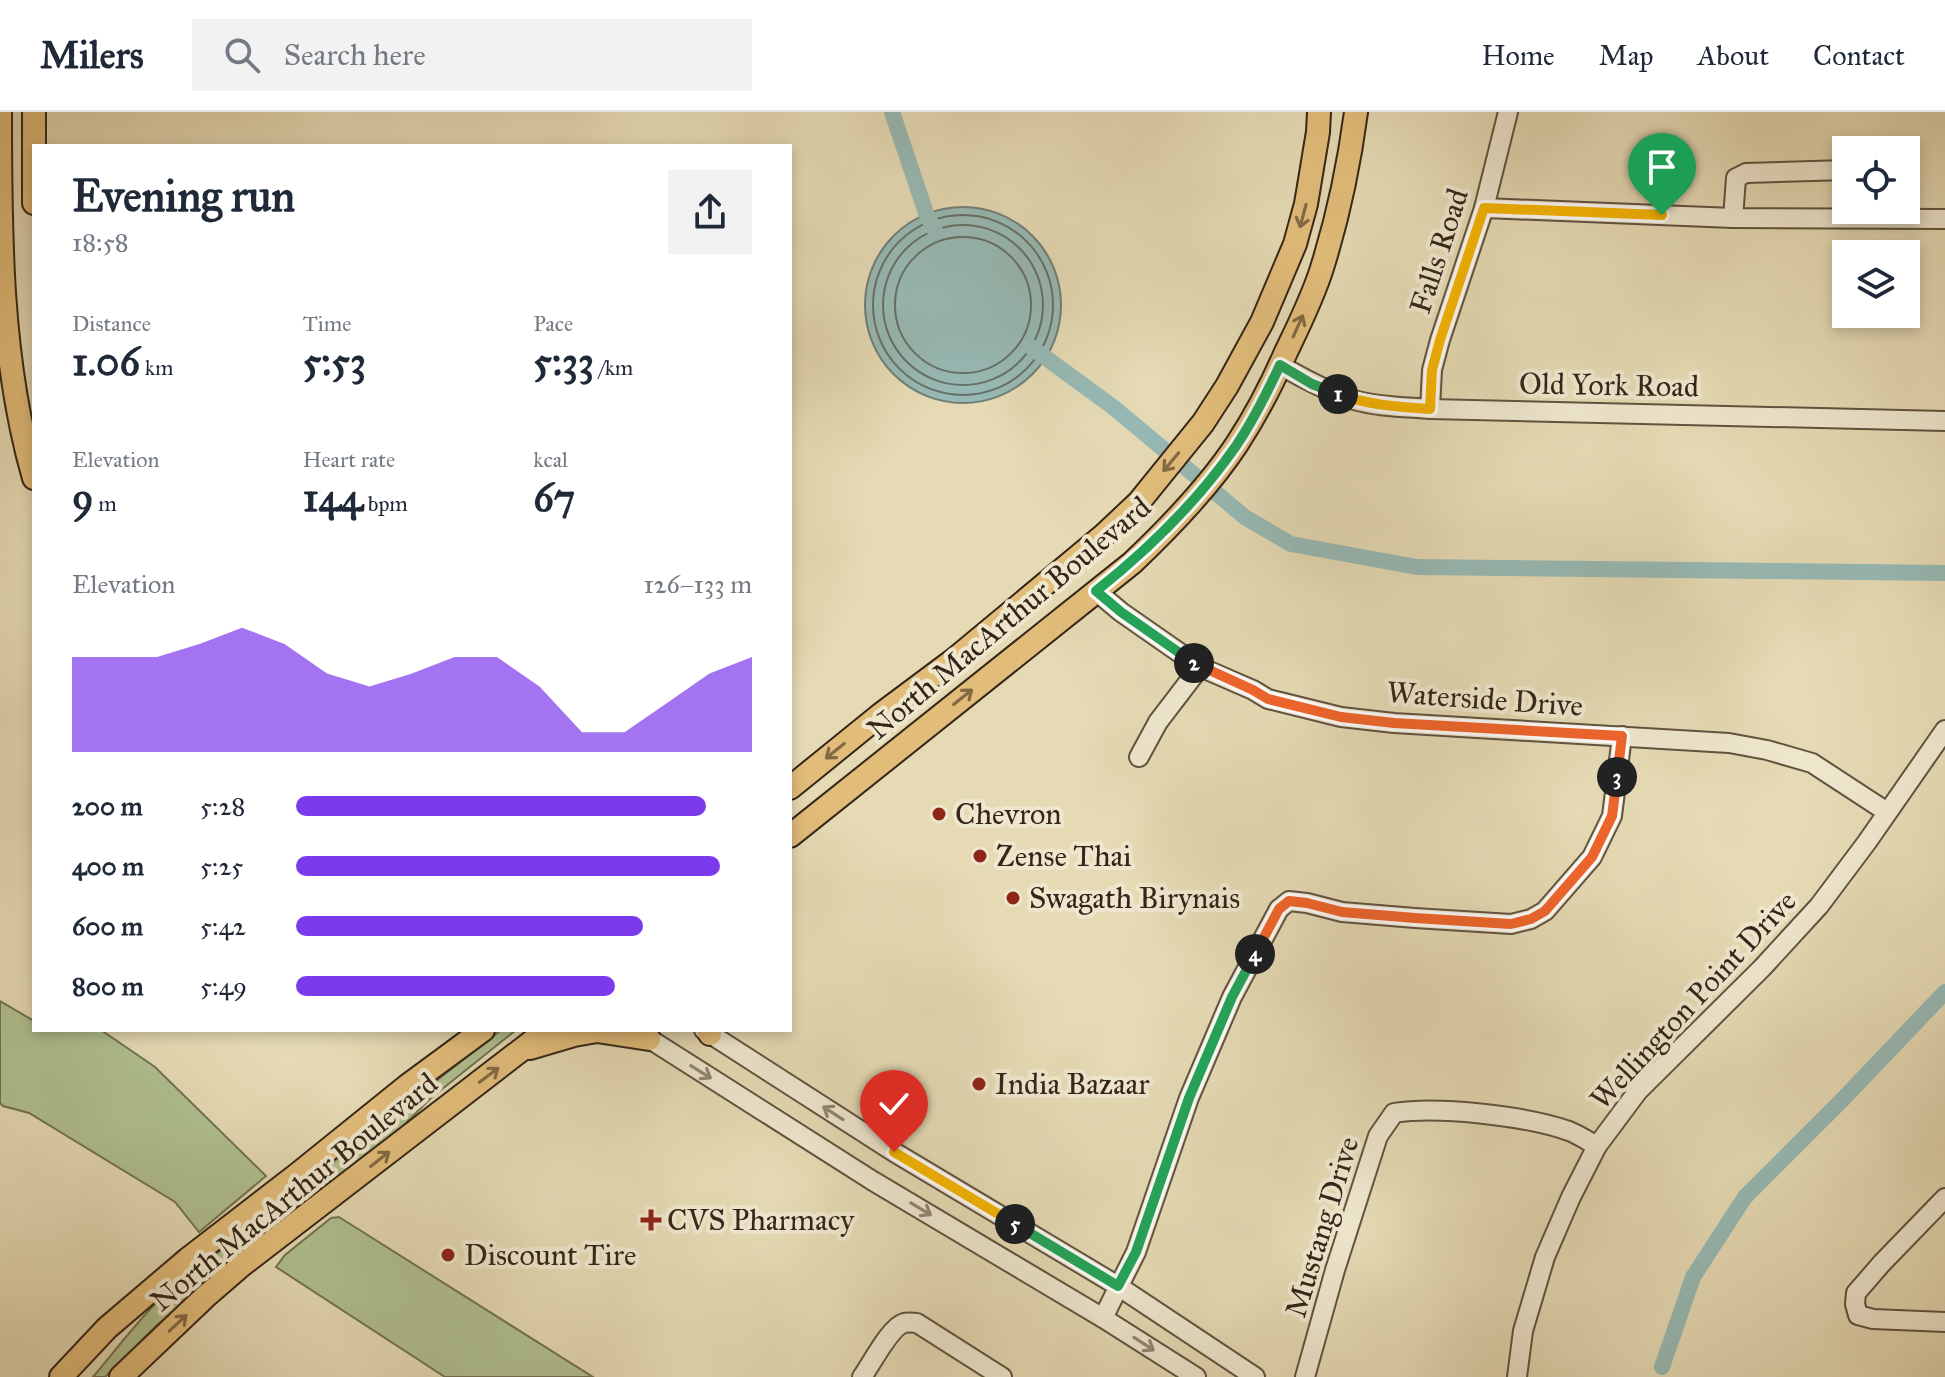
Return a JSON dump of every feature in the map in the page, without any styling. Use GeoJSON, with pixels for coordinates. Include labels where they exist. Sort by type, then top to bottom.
{"type":"FeatureCollection","features":[{"type":"Feature","properties":{"kind":"main road"},"geometry":{"type":"LineString","coordinates":[[0,112],[5,328],[9,372],[26,413],[24,448],[32,472]]}},
{"type":"Feature","properties":{"kind":"main road"},"geometry":{"type":"LineString","coordinates":[[34,112],[34,144]]}},
{"type":"Feature","properties":{"kind":"main road"},"geometry":{"type":"LineString","coordinates":[[1302,112],[1313,161]]}},
{"type":"Feature","properties":{"kind":"main road","name":"North MacArthur Boulevard"},"geometry":{"type":"LineString","coordinates":[[792,786],[1076,559],[1139,502],[1203,423],[1262,322],[1295,244],[1306,204],[1319,112]]}},
{"type":"Feature","properties":{"kind":"main road","name":"North MacArthur Boulevard"},"geometry":{"type":"LineString","coordinates":[[792,834],[1132,563],[1206,486],[1237,445],[1262,403],[1322,270],[1347,170],[1356,112]]}},
{"type":"Feature","properties":{"kind":"main road"},"geometry":{"type":"LineString","coordinates":[[1347,170],[1367,112]]}},
{"type":"Feature","properties":{"kind":"main road"},"geometry":{"type":"LineString","coordinates":[[880,715],[902,746]]}},
{"type":"Feature","properties":{"kind":"main road","name":"North MacArthur Boulevard"},"geometry":{"type":"LineString","coordinates":[[121,1377],[242,1265],[544,1032]]}},
{"type":"Feature","properties":{"kind":"main road"},"geometry":{"type":"LineString","coordinates":[[521,1050],[591,1032]]}},
{"type":"Feature","properties":{"kind":"main road"},"geometry":{"type":"LineString","coordinates":[[612,1032],[642,1034]]}},
{"type":"Feature","properties":{"kind":"main road","name":"North MacArthur Boulevard"},"geometry":{"type":"LineString","coordinates":[[61,1377],[107,1328],[188,1259],[477,1033]]}},
{"type":"Feature","properties":{"kind":"street","name":"Falls Road"},"geometry":{"type":"LineString","coordinates":[[1430,409],[1432,370],[1484,208],[1508,112]]}},
{"type":"Feature","properties":{"kind":"street"},"geometry":{"type":"LineString","coordinates":[[1733,218],[1734,184],[1740,175],[1832,170]]}},
{"type":"Feature","properties":{"kind":"street"},"geometry":{"type":"LineString","coordinates":[[1484,208],[1733,218],[1832,215]]}},
{"type":"Feature","properties":{"kind":"street"},"geometry":{"type":"LineString","coordinates":[[1920,217],[1945,219]]}},
{"type":"Feature","properties":{"kind":"street","name":"Old York Road"},"geometry":{"type":"LineString","coordinates":[[1280,365],[1312,384],[1354,400],[1383,406],[1945,421]]}},
{"type":"Feature","properties":{"kind":"street","name":"Waterside Drive"},"geometry":{"type":"LineString","coordinates":[[1096,591],[1200,667],[1268,699],[1341,717],[1394,723],[1729,743],[1812,763],[1887,812]]}},
{"type":"Feature","properties":{"kind":"street"},"geometry":{"type":"LineString","coordinates":[[1139,757],[1158,722],[1200,667]]}},
{"type":"Feature","properties":{"kind":"street","name":"Wellington Point Drive"},"geometry":{"type":"LineString","coordinates":[[1517,1377],[1523,1331],[1545,1257],[1597,1146],[1638,1091],[1762,968],[1819,906],[1945,730]]}},
{"type":"Feature","properties":{"kind":"street"},"geometry":{"type":"LineString","coordinates":[[1103,1318],[1136,1252],[1189,1098],[1232,997],[1279,909],[1289,901],[1342,912],[1415,918],[1511,924],[1531,919],[1545,911],[1592,857],[1612,816],[1622,736]]}},
{"type":"Feature","properties":{"kind":"street"},"geometry":{"type":"LineString","coordinates":[[709,1032],[894,1152],[1118,1286],[1255,1377]]}},
{"type":"Feature","properties":{"kind":"street"},"geometry":{"type":"LineString","coordinates":[[642,1034],[873,1181],[1196,1377]]}},
{"type":"Feature","properties":{"kind":"street","name":"Mustang Drive"},"geometry":{"type":"LineString","coordinates":[[1305,1377],[1378,1136],[1394,1113],[1452,1112],[1536,1121],[1572,1132],[1597,1146]]}},
{"type":"Feature","properties":{"kind":"street"},"geometry":{"type":"LineString","coordinates":[[873,1181],[894,1152]]}},
{"type":"Feature","properties":{"kind":"street"},"geometry":{"type":"LineString","coordinates":[[1945,1198],[1856,1293],[1855,1304],[1858,1315],[1873,1319],[1945,1322]]}},
{"type":"Feature","properties":{"kind":"street"},"geometry":{"type":"LineString","coordinates":[[862,1377],[897,1327],[917,1323],[1002,1377]]}},
{"type":"Feature","properties":{"kind":"green space"},"geometry":{"type":"Polygon","coordinates":[[[0,1001],[32,1020],[32,1032],[104,1032],[155,1067],[266,1176],[199,1232],[175,1202],[29,1113],[0,1103],[0,1001]]]}},
{"type":"Feature","properties":{"kind":"green space"},"geometry":{"type":"Polygon","coordinates":[[[498,1032],[514,1032],[431,1098],[389,1140],[157,1325],[105,1377],[93,1377],[163,1296],[498,1032]]]}},
{"type":"Feature","properties":{"kind":"green space"},"geometry":{"type":"Polygon","coordinates":[[[339,1217],[593,1377],[445,1377],[276,1267],[285,1255],[331,1218],[339,1217]]]}},
{"type":"Feature","properties":{"kind":"water"},"geometry":{"type":"Polygon","coordinates":[[[963,207],[1000,215],[1032,236],[1053,268],[1061,305],[1053,342],[1032,374],[1000,395],[963,403],[926,395],[894,374],[873,342],[865,305],[873,268],[894,236],[926,215],[963,207]]]}},
{"type":"Feature","properties":{"kind":"waterway"},"geometry":{"type":"LineString","coordinates":[[892,112],[935,231]]}},
{"type":"Feature","properties":{"kind":"waterway"},"geometry":{"type":"LineString","coordinates":[[1031,347],[1113,407],[1246,518],[1291,544],[1417,567],[1945,573]]}},
{"type":"Feature","properties":{"kind":"waterway"},"geometry":{"type":"LineString","coordinates":[[1662,1367],[1693,1277],[1745,1197],[1945,992]]}},
{"type":"Feature","properties":{"kind":"place","name":"Chevron"},"geometry":{"type":"Point","coordinates":[939,814]}},
{"type":"Feature","properties":{"kind":"place","name":"Zense Thai"},"geometry":{"type":"Point","coordinates":[980,856]}},
{"type":"Feature","properties":{"kind":"place","name":"Swagath Birynais"},"geometry":{"type":"Point","coordinates":[1013,898]}},
{"type":"Feature","properties":{"kind":"place","name":"India Bazaar"},"geometry":{"type":"Point","coordinates":[979,1084]}},
{"type":"Feature","properties":{"kind":"place","name":"CVS Pharmacy"},"geometry":{"type":"Point","coordinates":[651,1220]}},
{"type":"Feature","properties":{"kind":"place","name":"Discount Tire"},"geometry":{"type":"Point","coordinates":[448,1255]}},
{"type":"Feature","properties":{"kind":"route"},"geometry":{"type":"LineString","coordinates":[[894,1152],[1118,1286],[1136,1252],[1189,1098],[1232,997],[1279,909],[1289,901],[1342,912],[1511,924],[1531,919],[1545,911],[1592,857],[1612,816],[1622,736],[1394,723],[1341,717],[1268,699],[1200,667],[1096,591],[1132,563],[1206,486],[1237,445],[1280,365],[1312,384],[1354,400],[1383,406],[1430,409],[1432,370],[1440,340],[1484,208],[1662,215]]}}]}
